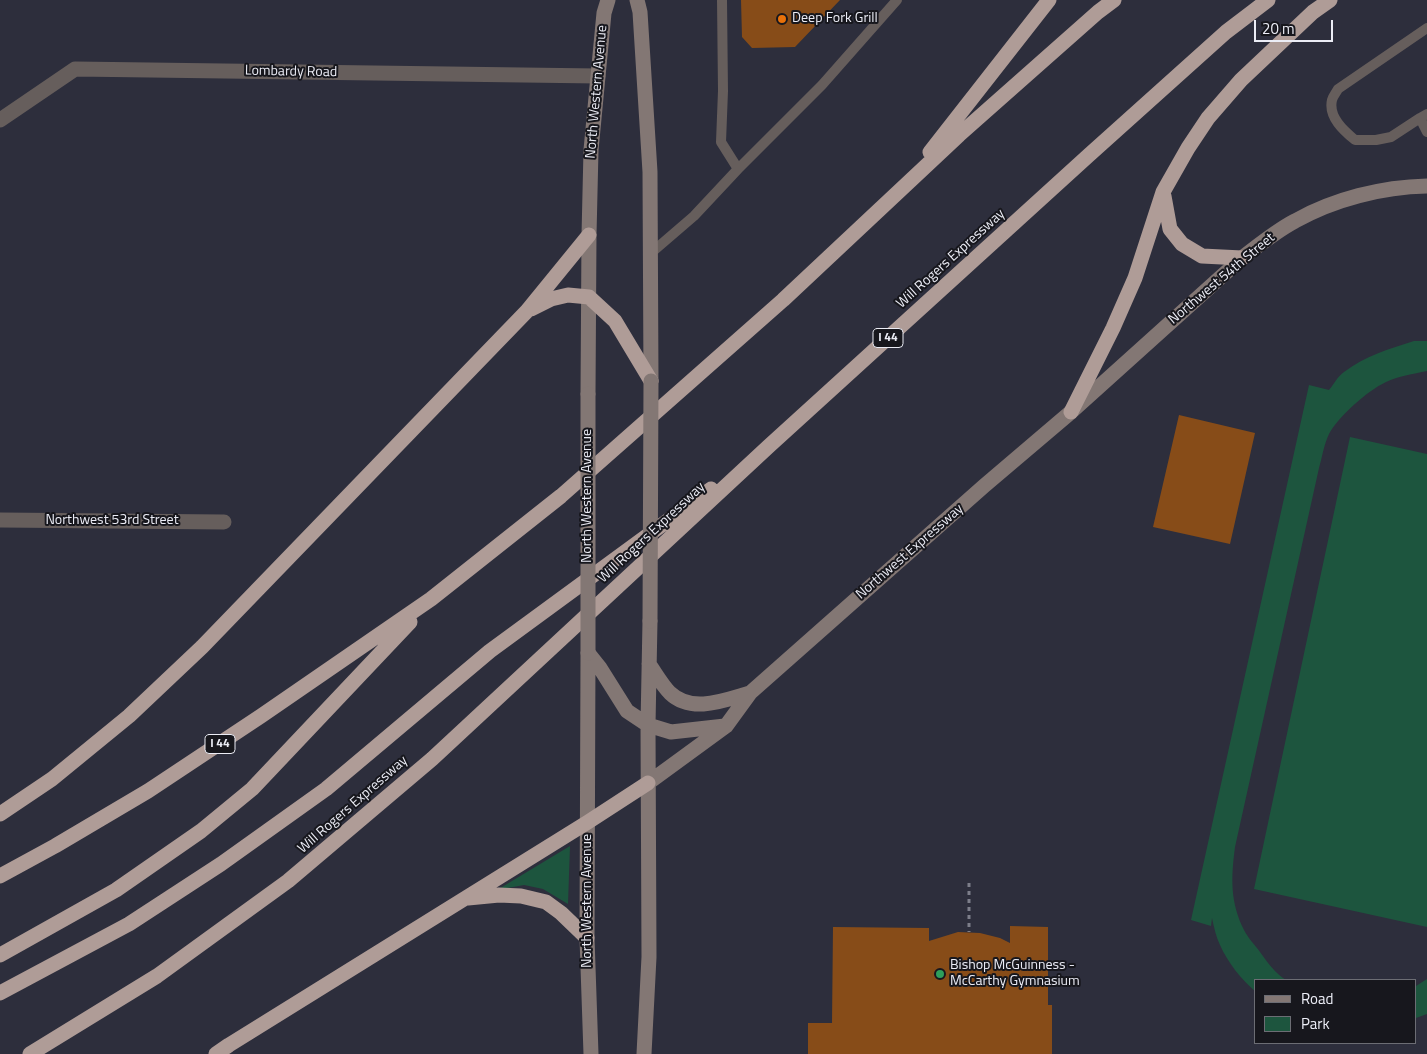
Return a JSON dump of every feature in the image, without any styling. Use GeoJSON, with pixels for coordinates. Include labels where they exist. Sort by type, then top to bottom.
{"type":"FeatureCollection","features":[{"type":"Feature","properties":{"kind":"highway"},"geometry":{"type":"LineString","coordinates":[[898,193],[1049,0]]}},
{"type":"Feature","properties":{"kind":"highway","name":"I 44"},"geometry":{"type":"LineString","coordinates":[[0,876],[148,791],[431,599],[561,496],[784,300],[959,136],[1098,12],[1114,0]]}},
{"type":"Feature","properties":{"kind":"highway","name":"Will Rogers Expressway"},"geometry":{"type":"LineString","coordinates":[[30,1054],[157,976],[288,882],[432,759],[769,446],[1226,32],[1268,0]]}},
{"type":"Feature","properties":{"kind":"highway"},"geometry":{"type":"LineString","coordinates":[[1071,412],[1113,328],[1135,278],[1163,192],[1188,148],[1208,118],[1241,80],[1313,12],[1330,0]]}},
{"type":"Feature","properties":{"kind":"highway"},"geometry":{"type":"LineString","coordinates":[[1163,192],[1170,229],[1182,244],[1202,256],[1242,258]]}},
{"type":"Feature","properties":{"kind":"highway"},"geometry":{"type":"LineString","coordinates":[[0,814],[52,779],[129,716],[202,646],[527,311],[589,235]]}},
{"type":"Feature","properties":{"kind":"highway"},"geometry":{"type":"LineString","coordinates":[[527,311],[551,299],[568,296],[589,297],[615,321],[651,381]]}},
{"type":"Feature","properties":{"kind":"highway"},"geometry":{"type":"LineString","coordinates":[[0,994],[129,924],[221,864],[310,801],[490,651],[769,446]]}},
{"type":"Feature","properties":{"kind":"highway"},"geometry":{"type":"LineString","coordinates":[[0,956],[116,890],[201,831],[252,789],[431,599]]}},
{"type":"Feature","properties":{"kind":"highway"},"geometry":{"type":"LineString","coordinates":[[216,1054],[648,783]]}},
{"type":"Feature","properties":{"kind":"highway"},"geometry":{"type":"LineString","coordinates":[[464,898],[521,896],[546,902],[588,938]]}},
{"type":"Feature","properties":{"kind":"main road","name":"North Western Avenue"},"geometry":{"type":"LineString","coordinates":[[591,1054],[588,938],[589,235],[591,150],[604,13],[608,0]]}},
{"type":"Feature","properties":{"kind":"main road"},"geometry":{"type":"LineString","coordinates":[[637,0],[640,12],[650,172],[651,381],[648,725],[650,957],[644,1054]]}},
{"type":"Feature","properties":{"kind":"main road","name":"Northwest 54th Street"},"geometry":{"type":"LineString","coordinates":[[1071,412],[1242,258],[1270,236],[1296,220],[1352,198],[1382,191],[1427,186]]}},
{"type":"Feature","properties":{"kind":"main road","name":"Northwest Expressway"},"geometry":{"type":"LineString","coordinates":[[648,783],[726,726],[750,692],[1071,412]]}},
{"type":"Feature","properties":{"kind":"main road"},"geometry":{"type":"LineString","coordinates":[[588,653],[600,668],[626,710],[648,725],[671,732],[726,726]]}},
{"type":"Feature","properties":{"kind":"main road","name":"Northwest Expressway"},"geometry":{"type":"LineString","coordinates":[[649,664],[670,693],[680,700],[695,704],[716,703],[750,692]]}},
{"type":"Feature","properties":{"kind":"street","name":"Lombardy Road"},"geometry":{"type":"LineString","coordinates":[[0,120],[75,69],[598,76]]}},
{"type":"Feature","properties":{"kind":"street","name":"Northwest 53rd Street"},"geometry":{"type":"LineString","coordinates":[[0,520],[224,522]]}},
{"type":"Feature","properties":{"kind":"lane"},"geometry":{"type":"LineString","coordinates":[[722,0],[723,91],[721,142],[738,169]]}},
{"type":"Feature","properties":{"kind":"lane"},"geometry":{"type":"LineString","coordinates":[[650,253],[694,216],[822,85],[897,0]]}},
{"type":"Feature","properties":{"kind":"lane"},"geometry":{"type":"LineString","coordinates":[[1427,28],[1338,90],[1332,99],[1332,110],[1341,128],[1355,140],[1376,140],[1391,137],[1424,116],[1427,132]]}},
{"type":"Feature","properties":{"kind":"path"},"geometry":{"type":"LineString","coordinates":[[969,883],[969,932]]}},
{"type":"Feature","properties":{"kind":"green space"},"geometry":{"type":"Polygon","coordinates":[[[1414,341],[1427,341],[1427,371],[1401,377],[1378,386],[1339,420],[1329,434],[1324,447],[1235,847],[1233,890],[1239,920],[1247,936],[1275,971],[1285,979],[1254,979],[1254,990],[1240,976],[1223,952],[1217,939],[1212,918],[1211,926],[1191,920],[1309,385],[1329,390],[1338,378],[1352,366],[1414,341]]]}},
{"type":"Feature","properties":{"kind":"green space"},"geometry":{"type":"Polygon","coordinates":[[[1350,437],[1427,454],[1427,927],[1254,889],[1350,437]]]}},
{"type":"Feature","properties":{"kind":"green space"},"geometry":{"type":"Polygon","coordinates":[[[570,846],[568,904],[543,889],[524,885],[497,890],[570,846]]]}},
{"type":"Feature","properties":{"kind":"green space"},"geometry":{"type":"Polygon","coordinates":[[[1427,979],[1427,1014],[1417,1018],[1417,985],[1427,979]]]}},
{"type":"Feature","properties":{"kind":"building","name":"Deep Fork Grill"},"geometry":{"type":"Polygon","coordinates":[[[741,0],[840,0],[795,47],[752,48],[742,37],[741,0]]]}},
{"type":"Feature","properties":{"kind":"building"},"geometry":{"type":"Polygon","coordinates":[[[1179,415],[1255,433],[1230,544],[1153,527],[1179,415]]]}},
{"type":"Feature","properties":{"kind":"building","name":"Bishop McGuinness - McCarthy Gymnasium"},"geometry":{"type":"Polygon","coordinates":[[[1010,926],[1048,927],[1048,1005],[1052,1005],[1052,1054],[808,1054],[808,1023],[832,1023],[833,927],[929,928],[929,941],[958,932],[980,933],[1000,938],[1010,943],[1010,926]]]}},
{"type":"Feature","properties":{"kind":"place","name":"Deep Fork Grill"},"geometry":{"type":"Point","coordinates":[782,19]}},
{"type":"Feature","properties":{"kind":"place","name":"Bishop McGuinness - McCarthy Gymnasium"},"geometry":{"type":"Point","coordinates":[940,974]}}]}
